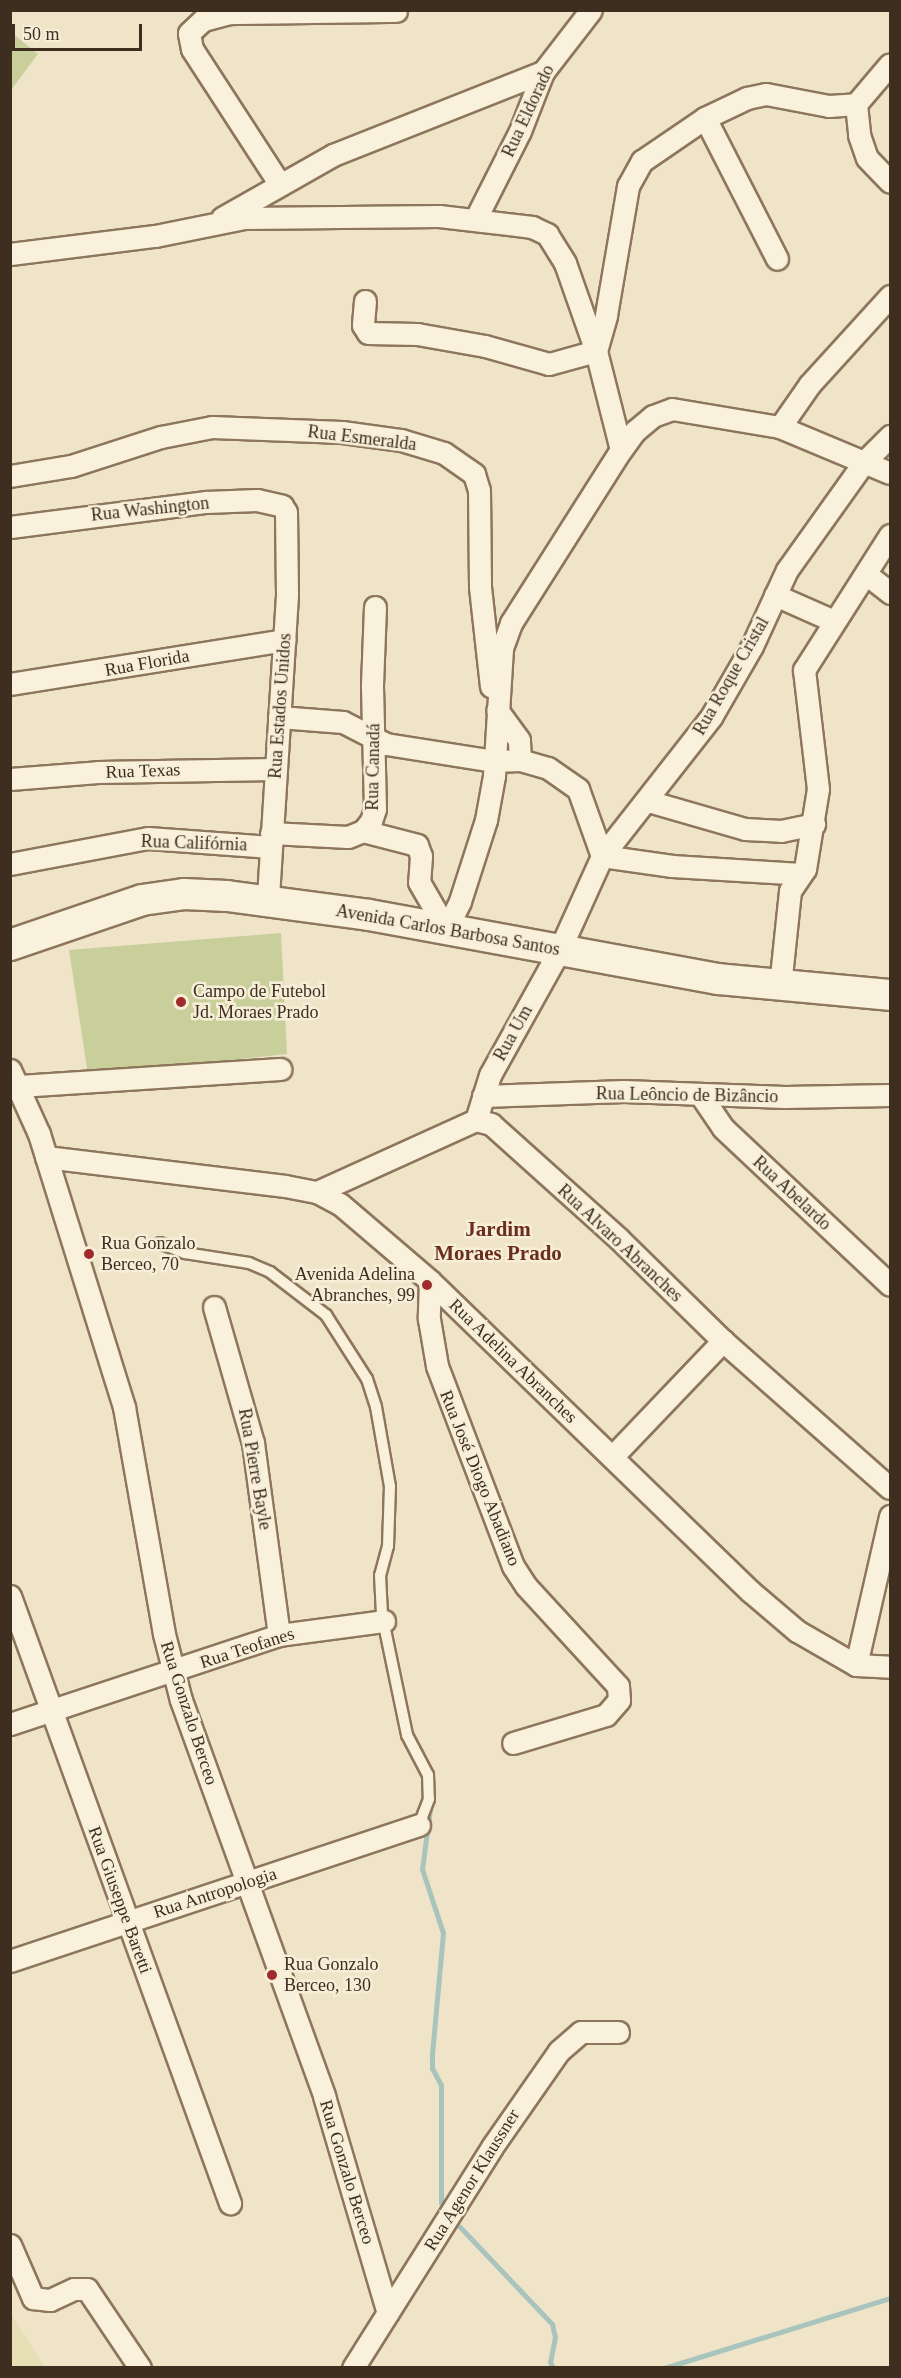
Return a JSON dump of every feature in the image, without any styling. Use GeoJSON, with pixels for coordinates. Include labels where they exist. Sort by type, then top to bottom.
{"type":"FeatureCollection","features":[{"type":"Feature","properties":{"kind":"main road","name":"Avenida Carlos Barbosa Santos"},"geometry":{"type":"LineString","coordinates":[[10,945],[142,900],[184,894],[268,900],[446,929],[559,951],[780,986],[891,995]]}},
{"type":"Feature","properties":{"kind":"street","name":"Rua Eldorado"},"geometry":{"type":"LineString","coordinates":[[476,218],[520,130],[543,72],[591,10]]}},
{"type":"Feature","properties":{"kind":"street"},"geometry":{"type":"LineString","coordinates":[[279,183],[192,49],[189,33],[203,20],[230,13],[396,11]]}},
{"type":"Feature","properties":{"kind":"street"},"geometry":{"type":"LineString","coordinates":[[596,351],[606,315],[628,186],[642,161],[705,118],[766,94],[828,106],[856,104],[891,64]]}},
{"type":"Feature","properties":{"kind":"street"},"geometry":{"type":"LineString","coordinates":[[214,223],[279,183],[369,138],[543,72]]}},
{"type":"Feature","properties":{"kind":"street"},"geometry":{"type":"LineString","coordinates":[[856,104],[858,135],[867,158],[891,182]]}},
{"type":"Feature","properties":{"kind":"street"},"geometry":{"type":"LineString","coordinates":[[705,118],[777,259]]}},
{"type":"Feature","properties":{"kind":"street"},"geometry":{"type":"LineString","coordinates":[[10,254],[155,236],[214,223],[278,217],[476,218],[532,227],[547,234],[565,263],[596,351],[621,450]]}},
{"type":"Feature","properties":{"kind":"street"},"geometry":{"type":"LineString","coordinates":[[780,427],[810,384],[891,296]]}},
{"type":"Feature","properties":{"kind":"street"},"geometry":{"type":"LineString","coordinates":[[365,301],[363,325],[368,333],[417,334],[485,346],[549,364],[596,351]]}},
{"type":"Feature","properties":{"kind":"street","name":"Rua Esmeralda"},"geometry":{"type":"LineString","coordinates":[[446,929],[477,853],[495,761],[496,710],[502,648],[511,623],[635,431],[653,416],[672,409],[780,427],[891,473]]}},
{"type":"Feature","properties":{"kind":"street","name":"Rua Esmeralda"},"geometry":{"type":"LineString","coordinates":[[10,476],[71,466],[161,437],[212,428],[342,432],[401,440],[444,453],[474,474],[479,490],[483,632],[496,710]]}},
{"type":"Feature","properties":{"kind":"street","name":"Rua Roque Cristal"},"geometry":{"type":"LineString","coordinates":[[559,951],[602,856],[648,801],[711,717],[787,570],[864,462],[891,436]]}},
{"type":"Feature","properties":{"kind":"street","name":"Rua Washington"},"geometry":{"type":"LineString","coordinates":[[10,527],[206,502],[257,500],[282,506],[286,512]]}},
{"type":"Feature","properties":{"kind":"street","name":"Rua Estados Unidos"},"geometry":{"type":"LineString","coordinates":[[268,900],[284,640],[286,512]]}},
{"type":"Feature","properties":{"kind":"street"},"geometry":{"type":"LineString","coordinates":[[780,986],[790,891],[801,874],[814,824],[818,789],[804,669],[891,535]]}},
{"type":"Feature","properties":{"kind":"street"},"geometry":{"type":"LineString","coordinates":[[866,574],[891,593]]}},
{"type":"Feature","properties":{"kind":"street"},"geometry":{"type":"LineString","coordinates":[[775,595],[834,621]]}},
{"type":"Feature","properties":{"kind":"street","name":"Rua Canadá"},"geometry":{"type":"LineString","coordinates":[[271,840],[331,837],[363,831],[375,809],[375,607]]}},
{"type":"Feature","properties":{"kind":"street","name":"Rua Florida"},"geometry":{"type":"LineString","coordinates":[[10,684],[284,640]]}},
{"type":"Feature","properties":{"kind":"street"},"geometry":{"type":"LineString","coordinates":[[496,710],[519,740],[520,760]]}},
{"type":"Feature","properties":{"kind":"street"},"geometry":{"type":"LineString","coordinates":[[279,717],[343,722],[386,744],[495,761],[520,760],[548,768],[578,789],[602,856],[672,866],[801,874]]}},
{"type":"Feature","properties":{"kind":"street","name":"Rua Texas"},"geometry":{"type":"LineString","coordinates":[[10,780],[98,772],[275,769]]}},
{"type":"Feature","properties":{"kind":"street"},"geometry":{"type":"LineString","coordinates":[[648,801],[745,829],[781,831],[814,824]]}},
{"type":"Feature","properties":{"kind":"street"},"geometry":{"type":"LineString","coordinates":[[363,831],[417,845],[421,856],[418,882],[446,929]]}},
{"type":"Feature","properties":{"kind":"street","name":"Rua Califórnia"},"geometry":{"type":"LineString","coordinates":[[10,864],[147,838],[271,840]]}},
{"type":"Feature","properties":{"kind":"street","name":"Rua Um"},"geometry":{"type":"LineString","coordinates":[[476,1120],[483,1096],[504,1047],[559,951]]}},
{"type":"Feature","properties":{"kind":"street"},"geometry":{"type":"LineString","coordinates":[[14,1078],[280,1069]]}},
{"type":"Feature","properties":{"kind":"street","name":"Rua Gonzalo Berceo"},"geometry":{"type":"LineString","coordinates":[[14,1078],[46,1157],[124,1407],[173,1672],[324,2096],[388,2313]]}},
{"type":"Feature","properties":{"kind":"street","name":"Rua Leôncio de Bizâncio"},"geometry":{"type":"LineString","coordinates":[[483,1096],[624,1091],[700,1094],[891,1095]]}},
{"type":"Feature","properties":{"kind":"street","name":"Rua Abelardo"},"geometry":{"type":"LineString","coordinates":[[700,1094],[723,1128],[891,1285]]}},
{"type":"Feature","properties":{"kind":"street"},"geometry":{"type":"LineString","coordinates":[[317,1192],[476,1120]]}},
{"type":"Feature","properties":{"kind":"street","name":"Rua Alvaro Abranches"},"geometry":{"type":"LineString","coordinates":[[476,1120],[500,1131],[723,1341],[891,1488]]}},
{"type":"Feature","properties":{"kind":"street","name":"Rua Adelina Abranches"},"geometry":{"type":"LineString","coordinates":[[46,1157],[317,1192],[340,1204],[430,1281],[750,1591],[797,1631],[856,1665]]}},
{"type":"Feature","properties":{"kind":"street","name":"Rua José Diogo Abadiano"},"geometry":{"type":"LineString","coordinates":[[430,1281],[429,1319],[437,1366],[513,1566],[526,1586],[618,1686],[619,1700],[606,1714],[513,1743]]}},
{"type":"Feature","properties":{"kind":"street","name":"Rua Pierre Bayle"},"geometry":{"type":"LineString","coordinates":[[214,1307],[253,1443],[279,1635]]}},
{"type":"Feature","properties":{"kind":"street"},"geometry":{"type":"LineString","coordinates":[[612,1457],[723,1341]]}},
{"type":"Feature","properties":{"kind":"street"},"geometry":{"type":"LineString","coordinates":[[891,1516],[856,1665],[891,1667]]}},
{"type":"Feature","properties":{"kind":"street","name":"Rua Giuseppe Baretti"},"geometry":{"type":"LineString","coordinates":[[10,1596],[230,2203]]}},
{"type":"Feature","properties":{"kind":"street","name":"Rua Teofanes"},"geometry":{"type":"LineString","coordinates":[[10,1724],[173,1672],[279,1635],[384,1621]]}},
{"type":"Feature","properties":{"kind":"street","name":"Rua Antropologia"},"geometry":{"type":"LineString","coordinates":[[10,1961],[419,1825]]}},
{"type":"Feature","properties":{"kind":"street","name":"Rua Agenor Klaussner"},"geometry":{"type":"LineString","coordinates":[[353,2367],[492,2147],[559,2051],[581,2032],[593,2029],[618,2032]]}},
{"type":"Feature","properties":{"kind":"street"},"geometry":{"type":"LineString","coordinates":[[10,2245],[33,2298],[50,2300],[75,2289],[87,2289],[140,2367]]}},
{"type":"Feature","properties":{"kind":"lane"},"geometry":{"type":"LineString","coordinates":[[160,1243],[185,1253],[249,1263],[270,1272],[326,1315],[357,1361],[376,1407],[388,1469],[388,1546],[380,1575],[384,1621],[407,1735],[428,1775],[429,1799],[419,1825]]}},
{"type":"Feature","properties":{"kind":"shaded area"},"geometry":{"type":"Polygon","coordinates":[[[11,2314],[45,2367],[11,2367],[11,2314]]]}},
{"type":"Feature","properties":{"kind":"green space"},"geometry":{"type":"Polygon","coordinates":[[[11,32],[38,54],[11,90],[11,32]]]}},
{"type":"Feature","properties":{"kind":"green space","name":"Campo de Futebol Jd. Moraes Prado"},"geometry":{"type":"Polygon","coordinates":[[[281,933],[287,1054],[88,1075],[69,950],[281,933]]]}},
{"type":"Feature","properties":{"kind":"waterway"},"geometry":{"type":"LineString","coordinates":[[431,1801],[422,1869],[443,1933],[432,2055],[432,2068],[441,2085],[441,2203]]}},
{"type":"Feature","properties":{"kind":"waterway"},"geometry":{"type":"LineString","coordinates":[[460,2227],[552,2324],[555,2337],[550,2362],[553,2368]]}},
{"type":"Feature","properties":{"kind":"waterway"},"geometry":{"type":"LineString","coordinates":[[664,2368],[890,2298]]}},
{"type":"Feature","properties":{"kind":"place","name":"Campo de Futebol Jd. Moraes Prado"},"geometry":{"type":"Point","coordinates":[181,1002]}},
{"type":"Feature","properties":{"kind":"place","name":"Rua Gonzalo Berceo, 70"},"geometry":{"type":"Point","coordinates":[89,1254]}},
{"type":"Feature","properties":{"kind":"place","name":"Avenida Adelina Abranches, 99"},"geometry":{"type":"Point","coordinates":[427,1285]}},
{"type":"Feature","properties":{"kind":"place","name":"Rua Gonzalo Berceo, 130"},"geometry":{"type":"Point","coordinates":[272,1975]}},
{"type":"Feature","properties":{"kind":"district","name":"Jardim Moraes Prado"},"geometry":{"type":"Point","coordinates":[498,1241]}}]}
